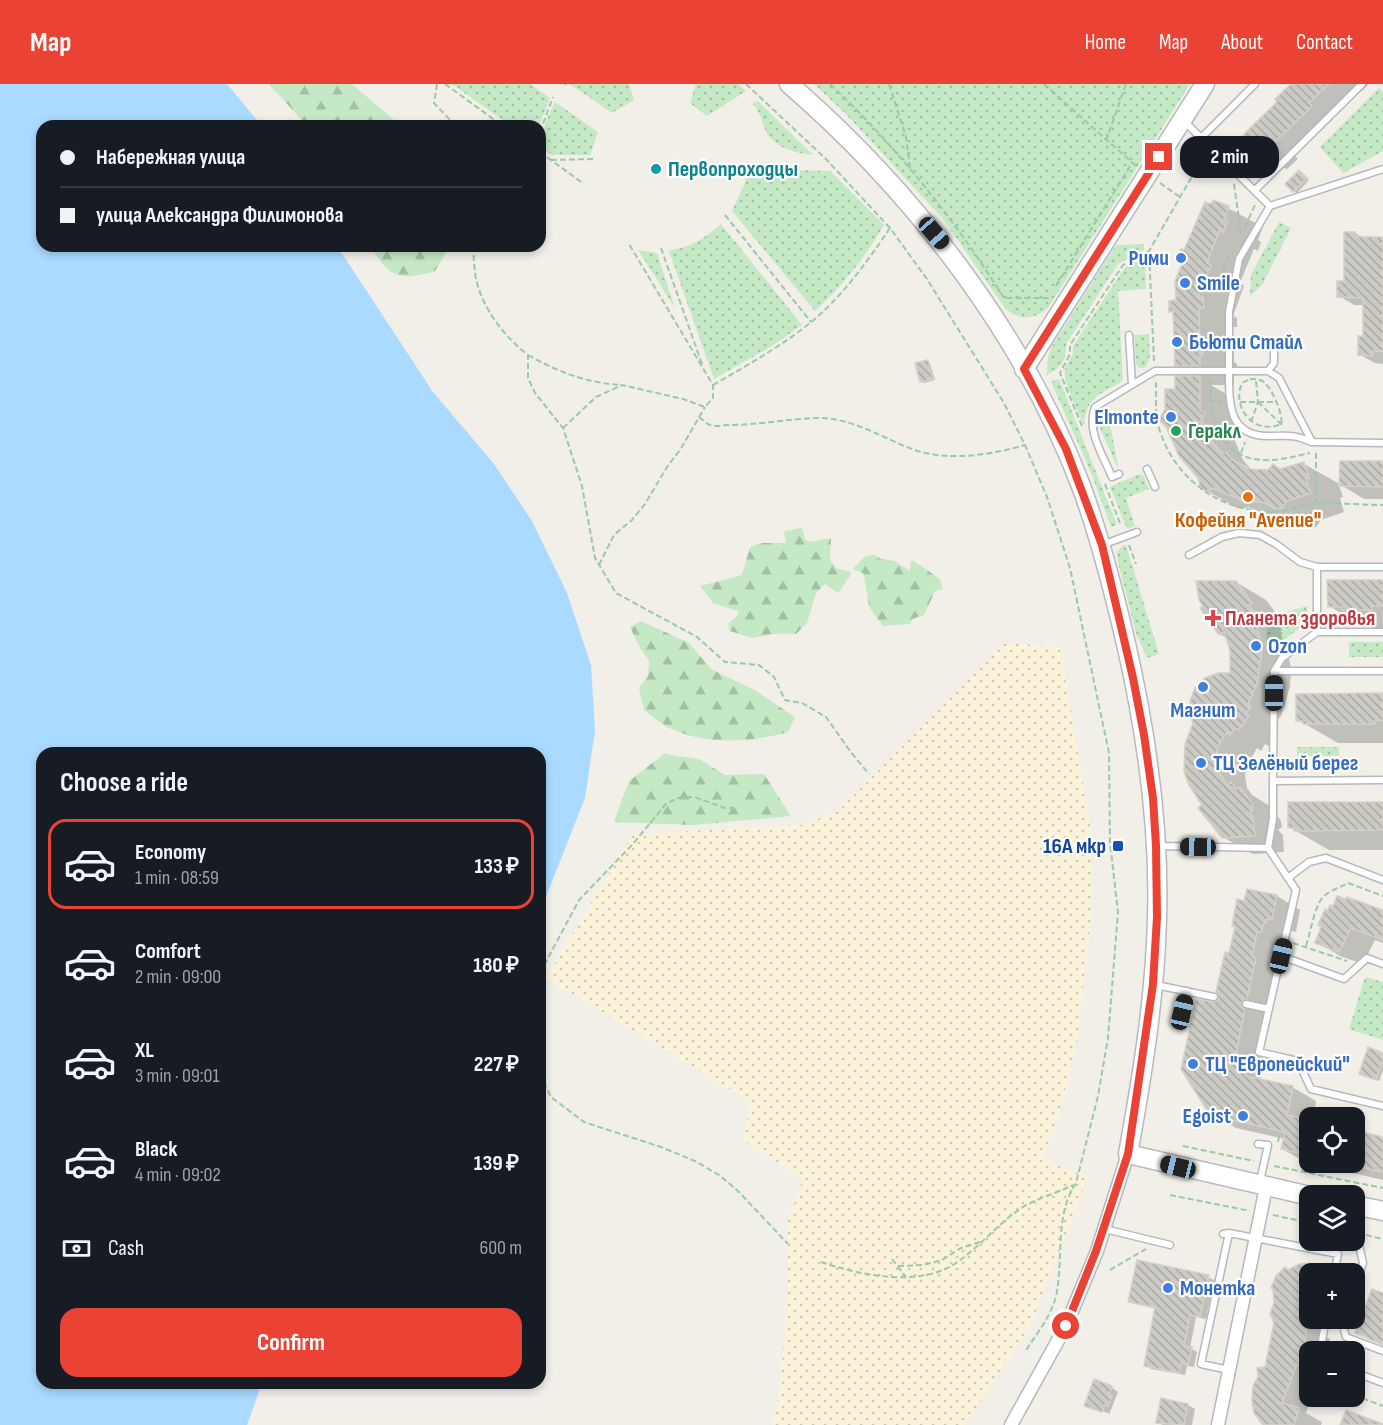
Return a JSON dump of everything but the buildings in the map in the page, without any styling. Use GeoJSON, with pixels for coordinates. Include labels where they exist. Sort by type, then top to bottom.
{"type":"FeatureCollection","features":[{"type":"Feature","properties":{"kind":"main road"},"geometry":{"type":"LineString","coordinates":[[789,84],[840,131],[892,186],[943,243],[981,297],[1024,369],[1066,449],[1102,545],[1144,735],[1153,798],[1156,846],[1157,917],[1153,984],[1128,1154],[1299,1194]]}},
{"type":"Feature","properties":{"kind":"main road"},"geometry":{"type":"LineString","coordinates":[[1024,369],[1205,84]]}},
{"type":"Feature","properties":{"kind":"main road"},"geometry":{"type":"LineString","coordinates":[[1365,1207],[1383,1211]]}},
{"type":"Feature","properties":{"kind":"street"},"geometry":{"type":"LineString","coordinates":[[1011,1425],[1066,1326],[1104,1229],[1128,1154]]}},
{"type":"Feature","properties":{"kind":"street"},"geometry":{"type":"LineString","coordinates":[[1218,1425],[1257,1238],[1263,1186]]}},
{"type":"Feature","properties":{"kind":"lane"},"geometry":{"type":"LineString","coordinates":[[1201,138],[1255,84]]}},
{"type":"Feature","properties":{"kind":"lane"},"geometry":{"type":"LineString","coordinates":[[1255,190],[1362,84]]}},
{"type":"Feature","properties":{"kind":"lane"},"geometry":{"type":"LineString","coordinates":[[1182,120],[1270,206]]}},
{"type":"Feature","properties":{"kind":"lane"},"geometry":{"type":"LineString","coordinates":[[1383,169],[1270,206],[1239,259],[1229,312],[1230,401],[1232,413],[1239,425],[1253,435],[1286,434],[1312,442],[1383,443]]}},
{"type":"Feature","properties":{"kind":"lane"},"geometry":{"type":"LineString","coordinates":[[1129,335],[1131,385]]}},
{"type":"Feature","properties":{"kind":"lane"},"geometry":{"type":"LineString","coordinates":[[1268,371],[1274,363],[1274,352]]}},
{"type":"Feature","properties":{"kind":"lane"},"geometry":{"type":"LineString","coordinates":[[1119,474],[1112,477],[1092,430],[1091,418],[1095,407],[1155,371],[1268,371],[1279,378],[1312,442]]}},
{"type":"Feature","properties":{"kind":"lane"},"geometry":{"type":"LineString","coordinates":[[1147,469],[1155,487]]}},
{"type":"Feature","properties":{"kind":"lane"},"geometry":{"type":"LineString","coordinates":[[1102,545],[1137,532]]}},
{"type":"Feature","properties":{"kind":"lane"},"geometry":{"type":"LineString","coordinates":[[1189,555],[1222,537],[1239,533],[1260,536],[1276,544],[1300,562],[1317,567],[1383,567]]}},
{"type":"Feature","properties":{"kind":"lane"},"geometry":{"type":"LineString","coordinates":[[1317,567],[1317,632]]}},
{"type":"Feature","properties":{"kind":"lane"},"geometry":{"type":"LineString","coordinates":[[1383,632],[1317,632],[1282,658],[1274,670],[1273,819],[1268,848],[1296,890],[1259,1052],[1298,1062],[1311,1089],[1383,1106]]}},
{"type":"Feature","properties":{"kind":"lane"},"geometry":{"type":"LineString","coordinates":[[1274,670],[1383,671]]}},
{"type":"Feature","properties":{"kind":"lane"},"geometry":{"type":"LineString","coordinates":[[1273,781],[1383,780]]}},
{"type":"Feature","properties":{"kind":"lane"},"geometry":{"type":"LineString","coordinates":[[1156,846],[1268,848]]}},
{"type":"Feature","properties":{"kind":"lane"},"geometry":{"type":"LineString","coordinates":[[1288,878],[1309,862],[1326,858],[1383,880]]}},
{"type":"Feature","properties":{"kind":"lane"},"geometry":{"type":"LineString","coordinates":[[1281,956],[1344,979],[1367,958],[1383,964]]}},
{"type":"Feature","properties":{"kind":"lane"},"geometry":{"type":"LineString","coordinates":[[1153,984],[1214,997]]}},
{"type":"Feature","properties":{"kind":"lane"},"geometry":{"type":"LineString","coordinates":[[1182,1012],[1187,991]]}},
{"type":"Feature","properties":{"kind":"lane"},"geometry":{"type":"LineString","coordinates":[[1246,1004],[1269,1009]]}},
{"type":"Feature","properties":{"kind":"lane"},"geometry":{"type":"LineString","coordinates":[[1258,1143],[1268,1145],[1263,1186]]}},
{"type":"Feature","properties":{"kind":"lane"},"geometry":{"type":"LineString","coordinates":[[1104,1229],[1170,1245]]}},
{"type":"Feature","properties":{"kind":"lane"},"geometry":{"type":"LineString","coordinates":[[1229,1370],[1202,1364],[1226,1234],[1338,1254],[1336,1263]]}},
{"type":"Feature","properties":{"kind":"lane"},"geometry":{"type":"LineString","coordinates":[[1343,1329],[1346,1336],[1383,1351]]}},
{"type":"Feature","properties":{"kind":"lane"},"geometry":{"type":"LineString","coordinates":[[1365,1376],[1383,1383]]}},
{"type":"Feature","properties":{"kind":"path"},"geometry":{"type":"LineString","coordinates":[[437,84],[434,103],[450,120]]}},
{"type":"Feature","properties":{"kind":"path"},"geometry":{"type":"LineString","coordinates":[[445,84],[495,120]]}},
{"type":"Feature","properties":{"kind":"path"},"geometry":{"type":"LineString","coordinates":[[746,84],[825,158],[910,253],[1004,403],[1047,497],[1070,568],[1109,753],[1110,843],[1118,912],[1108,1038],[1098,1096],[1076,1183],[1068,1195],[1063,1218],[1056,1294],[1052,1310],[1025,1352]]}},
{"type":"Feature","properties":{"kind":"path"},"geometry":{"type":"LineString","coordinates":[[830,84],[863,115],[949,215],[1004,297],[1049,298],[1132,163]]}},
{"type":"Feature","properties":{"kind":"path"},"geometry":{"type":"LineString","coordinates":[[889,84],[906,137],[910,171]]}},
{"type":"Feature","properties":{"kind":"path"},"geometry":{"type":"LineString","coordinates":[[1044,84],[1140,169]]}},
{"type":"Feature","properties":{"kind":"path"},"geometry":{"type":"LineString","coordinates":[[1106,141],[1126,84]]}},
{"type":"Feature","properties":{"kind":"path"},"geometry":{"type":"LineString","coordinates":[[544,120],[553,97]]}},
{"type":"Feature","properties":{"kind":"path"},"geometry":{"type":"LineString","coordinates":[[1060,373],[1070,354],[1070,345],[1123,265],[1149,251],[1194,173],[1201,138]]}},
{"type":"Feature","properties":{"kind":"path"},"geometry":{"type":"LineString","coordinates":[[546,156],[584,184]]}},
{"type":"Feature","properties":{"kind":"path"},"geometry":{"type":"LineString","coordinates":[[551,160],[593,159]]}},
{"type":"Feature","properties":{"kind":"path"},"geometry":{"type":"LineString","coordinates":[[1194,173],[1230,171]]}},
{"type":"Feature","properties":{"kind":"path"},"geometry":{"type":"LineString","coordinates":[[1156,181],[1180,197]]}},
{"type":"Feature","properties":{"kind":"path"},"geometry":{"type":"LineString","coordinates":[[1234,183],[1242,232]]}},
{"type":"Feature","properties":{"kind":"path"},"geometry":{"type":"LineString","coordinates":[[1238,240],[1260,196]]}},
{"type":"Feature","properties":{"kind":"path"},"geometry":{"type":"LineString","coordinates":[[724,215],[811,322]]}},
{"type":"Feature","properties":{"kind":"path"},"geometry":{"type":"LineString","coordinates":[[713,385],[772,350],[811,322],[845,288],[890,228]]}},
{"type":"Feature","properties":{"kind":"path"},"geometry":{"type":"LineString","coordinates":[[598,565],[614,536],[645,504],[705,407],[713,398],[713,385],[629,244]]}},
{"type":"Feature","properties":{"kind":"path"},"geometry":{"type":"LineString","coordinates":[[662,248],[705,371]]}},
{"type":"Feature","properties":{"kind":"path"},"geometry":{"type":"LineString","coordinates":[[1222,287],[1224,265],[1233,249]]}},
{"type":"Feature","properties":{"kind":"path"},"geometry":{"type":"LineString","coordinates":[[1149,251],[1159,427],[1169,452],[1187,477],[1206,494],[1230,504],[1259,510],[1283,511],[1308,504],[1383,505]]}},
{"type":"Feature","properties":{"kind":"path"},"geometry":{"type":"LineString","coordinates":[[474,252],[477,283],[489,309],[500,329],[528,355],[553,369],[572,376],[683,399],[705,407]]}},
{"type":"Feature","properties":{"kind":"path"},"geometry":{"type":"LineString","coordinates":[[528,355],[528,378],[535,393],[563,428],[582,486],[595,558],[616,593],[696,636],[725,662],[759,665],[774,677],[785,700],[802,703],[826,717],[869,774]]}},
{"type":"Feature","properties":{"kind":"path"},"geometry":{"type":"LineString","coordinates":[[1255,379],[1258,402]]}},
{"type":"Feature","properties":{"kind":"path"},"geometry":{"type":"LineString","coordinates":[[1255,379],[1267,385],[1283,420],[1281,424],[1272,427],[1256,424],[1246,418],[1240,402],[1242,383],[1255,379]]}},
{"type":"Feature","properties":{"kind":"path"},"geometry":{"type":"LineString","coordinates":[[563,428],[596,397],[622,385]]}},
{"type":"Feature","properties":{"kind":"path"},"geometry":{"type":"LineString","coordinates":[[1210,401],[1291,402]]}},
{"type":"Feature","properties":{"kind":"path"},"geometry":{"type":"LineString","coordinates":[[699,417],[710,425],[746,425],[816,418],[835,419],[852,423],[913,450],[956,456],[1002,452],[1025,445]]}},
{"type":"Feature","properties":{"kind":"path"},"geometry":{"type":"LineString","coordinates":[[1316,451],[1316,504]]}},
{"type":"Feature","properties":{"kind":"path"},"geometry":{"type":"LineString","coordinates":[[546,962],[579,900],[632,845],[666,804],[678,798],[694,797],[725,808],[734,808]]}},
{"type":"Feature","properties":{"kind":"path"},"geometry":{"type":"LineString","coordinates":[[1306,946],[1314,912],[1323,897],[1348,883],[1383,896]]}},
{"type":"Feature","properties":{"kind":"path"},"geometry":{"type":"LineString","coordinates":[[1284,941],[1306,946],[1358,966]]}},
{"type":"Feature","properties":{"kind":"path"},"geometry":{"type":"LineString","coordinates":[[546,1087],[551,1097],[584,1122],[661,1147],[719,1174],[788,1244]]}},
{"type":"Feature","properties":{"kind":"path"},"geometry":{"type":"LineString","coordinates":[[1183,1146],[1383,1188]]}},
{"type":"Feature","properties":{"kind":"path"},"geometry":{"type":"LineString","coordinates":[[821,1262],[869,1275],[906,1277],[926,1275],[954,1265],[984,1241],[1004,1221],[1025,1206],[1076,1183]]}},
{"type":"Feature","properties":{"kind":"path"},"geometry":{"type":"LineString","coordinates":[[1170,1195],[1299,1221]]}},
{"type":"Feature","properties":{"kind":"path"},"geometry":{"type":"LineString","coordinates":[[1365,1235],[1383,1239]]}},
{"type":"Feature","properties":{"kind":"path"},"geometry":{"type":"LineString","coordinates":[[898,1266],[923,1265],[942,1260],[961,1248],[984,1241]]}},
{"type":"Feature","properties":{"kind":"path"},"geometry":{"type":"LineString","coordinates":[[1110,1270],[1158,1242]]}},
{"type":"Feature","properties":{"kind":"path"},"geometry":{"type":"LineString","coordinates":[[892,1259],[906,1277]]}},
{"type":"Feature","properties":{"kind":"path"},"geometry":{"type":"LineString","coordinates":[[1365,1399],[1383,1406]]}},
{"type":"Feature","properties":{"kind":"green space"},"geometry":{"type":"Polygon","coordinates":[[[269,84],[352,84],[394,120],[302,120],[269,84]]]}},
{"type":"Feature","properties":{"kind":"green space"},"geometry":{"type":"Polygon","coordinates":[[[452,84],[530,84],[550,98],[541,120],[503,120],[452,84]]]}},
{"type":"Feature","properties":{"kind":"green space"},"geometry":{"type":"Polygon","coordinates":[[[570,84],[629,84],[634,100],[612,113],[570,84]]]}},
{"type":"Feature","properties":{"kind":"green space"},"geometry":{"type":"Polygon","coordinates":[[[696,84],[738,84],[746,91],[707,116],[690,103],[696,84]]]}},
{"type":"Feature","properties":{"kind":"green space"},"geometry":{"type":"Polygon","coordinates":[[[814,84],[1190,84],[1048,308],[1032,317],[1021,317],[1005,308],[943,219],[845,113],[814,84]]]}},
{"type":"Feature","properties":{"kind":"green space"},"geometry":{"type":"Polygon","coordinates":[[[1379,88],[1383,92],[1383,151],[1343,173],[1320,147],[1379,88]]]}},
{"type":"Feature","properties":{"kind":"green space"},"geometry":{"type":"Polygon","coordinates":[[[758,101],[813,155],[792,151],[773,140],[768,135],[753,104],[758,101]]]}},
{"type":"Feature","properties":{"kind":"green space"},"geometry":{"type":"Polygon","coordinates":[[[555,102],[598,132],[590,155],[552,155],[546,150],[546,121],[555,102]]]}},
{"type":"Feature","properties":{"kind":"green space"},"geometry":{"type":"Polygon","coordinates":[[[747,169],[830,171],[884,225],[853,271],[815,311],[732,211],[745,183],[747,169]]]}},
{"type":"Feature","properties":{"kind":"green space"},"geometry":{"type":"Polygon","coordinates":[[[1279,222],[1291,228],[1262,285],[1250,296],[1251,275],[1279,222]]]}},
{"type":"Feature","properties":{"kind":"green space"},"geometry":{"type":"Polygon","coordinates":[[[721,224],[802,325],[772,346],[714,379],[669,251],[697,242],[721,224]]]}},
{"type":"Feature","properties":{"kind":"green space"},"geometry":{"type":"Polygon","coordinates":[[[1144,244],[1144,250],[1118,264],[1066,344],[1062,362],[1047,375],[1048,357],[1052,346],[1116,245],[1144,244]]]}},
{"type":"Feature","properties":{"kind":"green space"},"geometry":{"type":"Polygon","coordinates":[[[638,250],[657,253],[675,308],[638,250]]]}},
{"type":"Feature","properties":{"kind":"green space"},"geometry":{"type":"Polygon","coordinates":[[[374,252],[446,252],[435,271],[413,276],[404,276],[390,271],[374,252]]]}},
{"type":"Feature","properties":{"kind":"green space"},"geometry":{"type":"Polygon","coordinates":[[[1145,257],[1146,289],[1118,291],[1123,379],[1094,398],[1085,416],[1084,425],[1068,389],[1065,374],[1066,366],[1073,354],[1073,346],[1125,267],[1145,257]]]}},
{"type":"Feature","properties":{"kind":"green space"},"geometry":{"type":"Polygon","coordinates":[[[1149,334],[1150,356],[1146,367],[1140,368],[1136,364],[1134,335],[1149,334]]]}},
{"type":"Feature","properties":{"kind":"green space"},"geometry":{"type":"Polygon","coordinates":[[[1059,379],[1117,525],[1111,527],[1090,470],[1051,382],[1059,379]]]}},
{"type":"Feature","properties":{"kind":"green space"},"geometry":{"type":"Polygon","coordinates":[[[1107,408],[1117,467],[1097,421],[1100,414],[1107,408]]]}},
{"type":"Feature","properties":{"kind":"green space"},"geometry":{"type":"Polygon","coordinates":[[[1139,474],[1143,475],[1149,489],[1126,498],[1135,526],[1127,529],[1110,487],[1139,474]]]}},
{"type":"Feature","properties":{"kind":"green space"},"geometry":{"type":"Polygon","coordinates":[[[802,528],[805,539],[810,542],[831,538],[830,560],[836,568],[851,572],[850,576],[838,593],[825,584],[816,593],[807,623],[796,634],[773,634],[752,638],[730,631],[728,624],[737,616],[738,611],[713,603],[700,586],[742,575],[750,547],[761,543],[786,543],[784,531],[802,528]]]}},
{"type":"Feature","properties":{"kind":"green space"},"geometry":{"type":"Polygon","coordinates":[[[1123,545],[1126,545],[1159,654],[1147,658],[1136,633],[1118,562],[1117,552],[1123,545]]]}},
{"type":"Feature","properties":{"kind":"green space"},"geometry":{"type":"Polygon","coordinates":[[[874,555],[881,559],[895,561],[910,571],[911,561],[914,561],[940,579],[943,589],[935,591],[924,615],[912,619],[910,624],[883,626],[869,607],[864,574],[853,569],[865,556],[874,555]]]}},
{"type":"Feature","properties":{"kind":"green space"},"geometry":{"type":"Polygon","coordinates":[[[1307,606],[1307,622],[1267,653],[1266,618],[1307,606]]]}},
{"type":"Feature","properties":{"kind":"green space"},"geometry":{"type":"Polygon","coordinates":[[[641,621],[689,643],[711,669],[756,691],[795,717],[788,732],[743,740],[711,739],[681,733],[655,719],[644,710],[639,688],[648,676],[649,660],[640,648],[630,627],[641,621]]]}},
{"type":"Feature","properties":{"kind":"green space"},"geometry":{"type":"Polygon","coordinates":[[[1349,642],[1383,642],[1383,657],[1349,657],[1349,642]]]}},
{"type":"Feature","properties":{"kind":"green space"},"geometry":{"type":"Polygon","coordinates":[[[1297,747],[1339,747],[1339,756],[1297,756],[1297,747]]]}},
{"type":"Feature","properties":{"kind":"green space"},"geometry":{"type":"Polygon","coordinates":[[[664,754],[699,759],[725,775],[764,774],[791,816],[693,825],[614,822],[629,781],[664,754]]]}},
{"type":"Feature","properties":{"kind":"green space"},"geometry":{"type":"Polygon","coordinates":[[[1365,977],[1383,982],[1383,1040],[1349,1029],[1365,977]]]}},
{"type":"Feature","properties":{"kind":"sand"},"geometry":{"type":"Polygon","coordinates":[[[1005,643],[1060,647],[1091,831],[1091,919],[1077,1039],[1060,1110],[1042,1159],[1088,1177],[1031,1324],[965,1425],[773,1425],[780,1388],[788,1292],[788,1221],[803,1179],[743,1140],[751,1102],[546,978],[633,834],[802,825],[838,811],[1005,643]]]}},
{"type":"Feature","properties":{"kind":"water"},"geometry":{"type":"Polygon","coordinates":[[[0,84],[227,84],[257,120],[36,120],[36,252],[341,252],[433,392],[494,464],[532,521],[567,593],[591,665],[595,731],[585,798],[546,897],[546,747],[36,747],[36,1389],[260,1389],[247,1425],[0,1425],[0,84]]]}},
{"type":"Feature","properties":{"kind":"place","name":"Первопроходцы"},"geometry":{"type":"Point","coordinates":[656,169]}},
{"type":"Feature","properties":{"kind":"place","name":"Рими"},"geometry":{"type":"Point","coordinates":[1181,258]}},
{"type":"Feature","properties":{"kind":"place","name":"Smile"},"geometry":{"type":"Point","coordinates":[1185,283]}},
{"type":"Feature","properties":{"kind":"place","name":"Бьюти Стайл"},"geometry":{"type":"Point","coordinates":[1177,342]}},
{"type":"Feature","properties":{"kind":"place","name":"Elmonte"},"geometry":{"type":"Point","coordinates":[1171,417]}},
{"type":"Feature","properties":{"kind":"place","name":"Геракл"},"geometry":{"type":"Point","coordinates":[1176,431]}},
{"type":"Feature","properties":{"kind":"place","name":"Кофейня \"Avenue\""},"geometry":{"type":"Point","coordinates":[1248,497]}},
{"type":"Feature","properties":{"kind":"place","name":"Планета здоровья"},"geometry":{"type":"Point","coordinates":[1213,618]}},
{"type":"Feature","properties":{"kind":"place","name":"Ozon"},"geometry":{"type":"Point","coordinates":[1256,646]}},
{"type":"Feature","properties":{"kind":"place","name":"Магнит"},"geometry":{"type":"Point","coordinates":[1203,687]}},
{"type":"Feature","properties":{"kind":"place","name":"ТЦ Зелёный берег"},"geometry":{"type":"Point","coordinates":[1201,763]}},
{"type":"Feature","properties":{"kind":"place","name":"16А мкр"},"geometry":{"type":"Point","coordinates":[1118,846]}},
{"type":"Feature","properties":{"kind":"place","name":"ТЦ \"Европейский\""},"geometry":{"type":"Point","coordinates":[1193,1064]}},
{"type":"Feature","properties":{"kind":"place","name":"Egoist"},"geometry":{"type":"Point","coordinates":[1243,1116]}},
{"type":"Feature","properties":{"kind":"place","name":"Монетка"},"geometry":{"type":"Point","coordinates":[1168,1288]}},
{"type":"Feature","properties":{"kind":"route"},"geometry":{"type":"LineString","coordinates":[[1066,1326],[1096,1251],[1128,1154],[1138,1097],[1156,952],[1156,846],[1153,798],[1144,735],[1102,545],[1066,449],[1024,369],[1159,157]]}}]}
